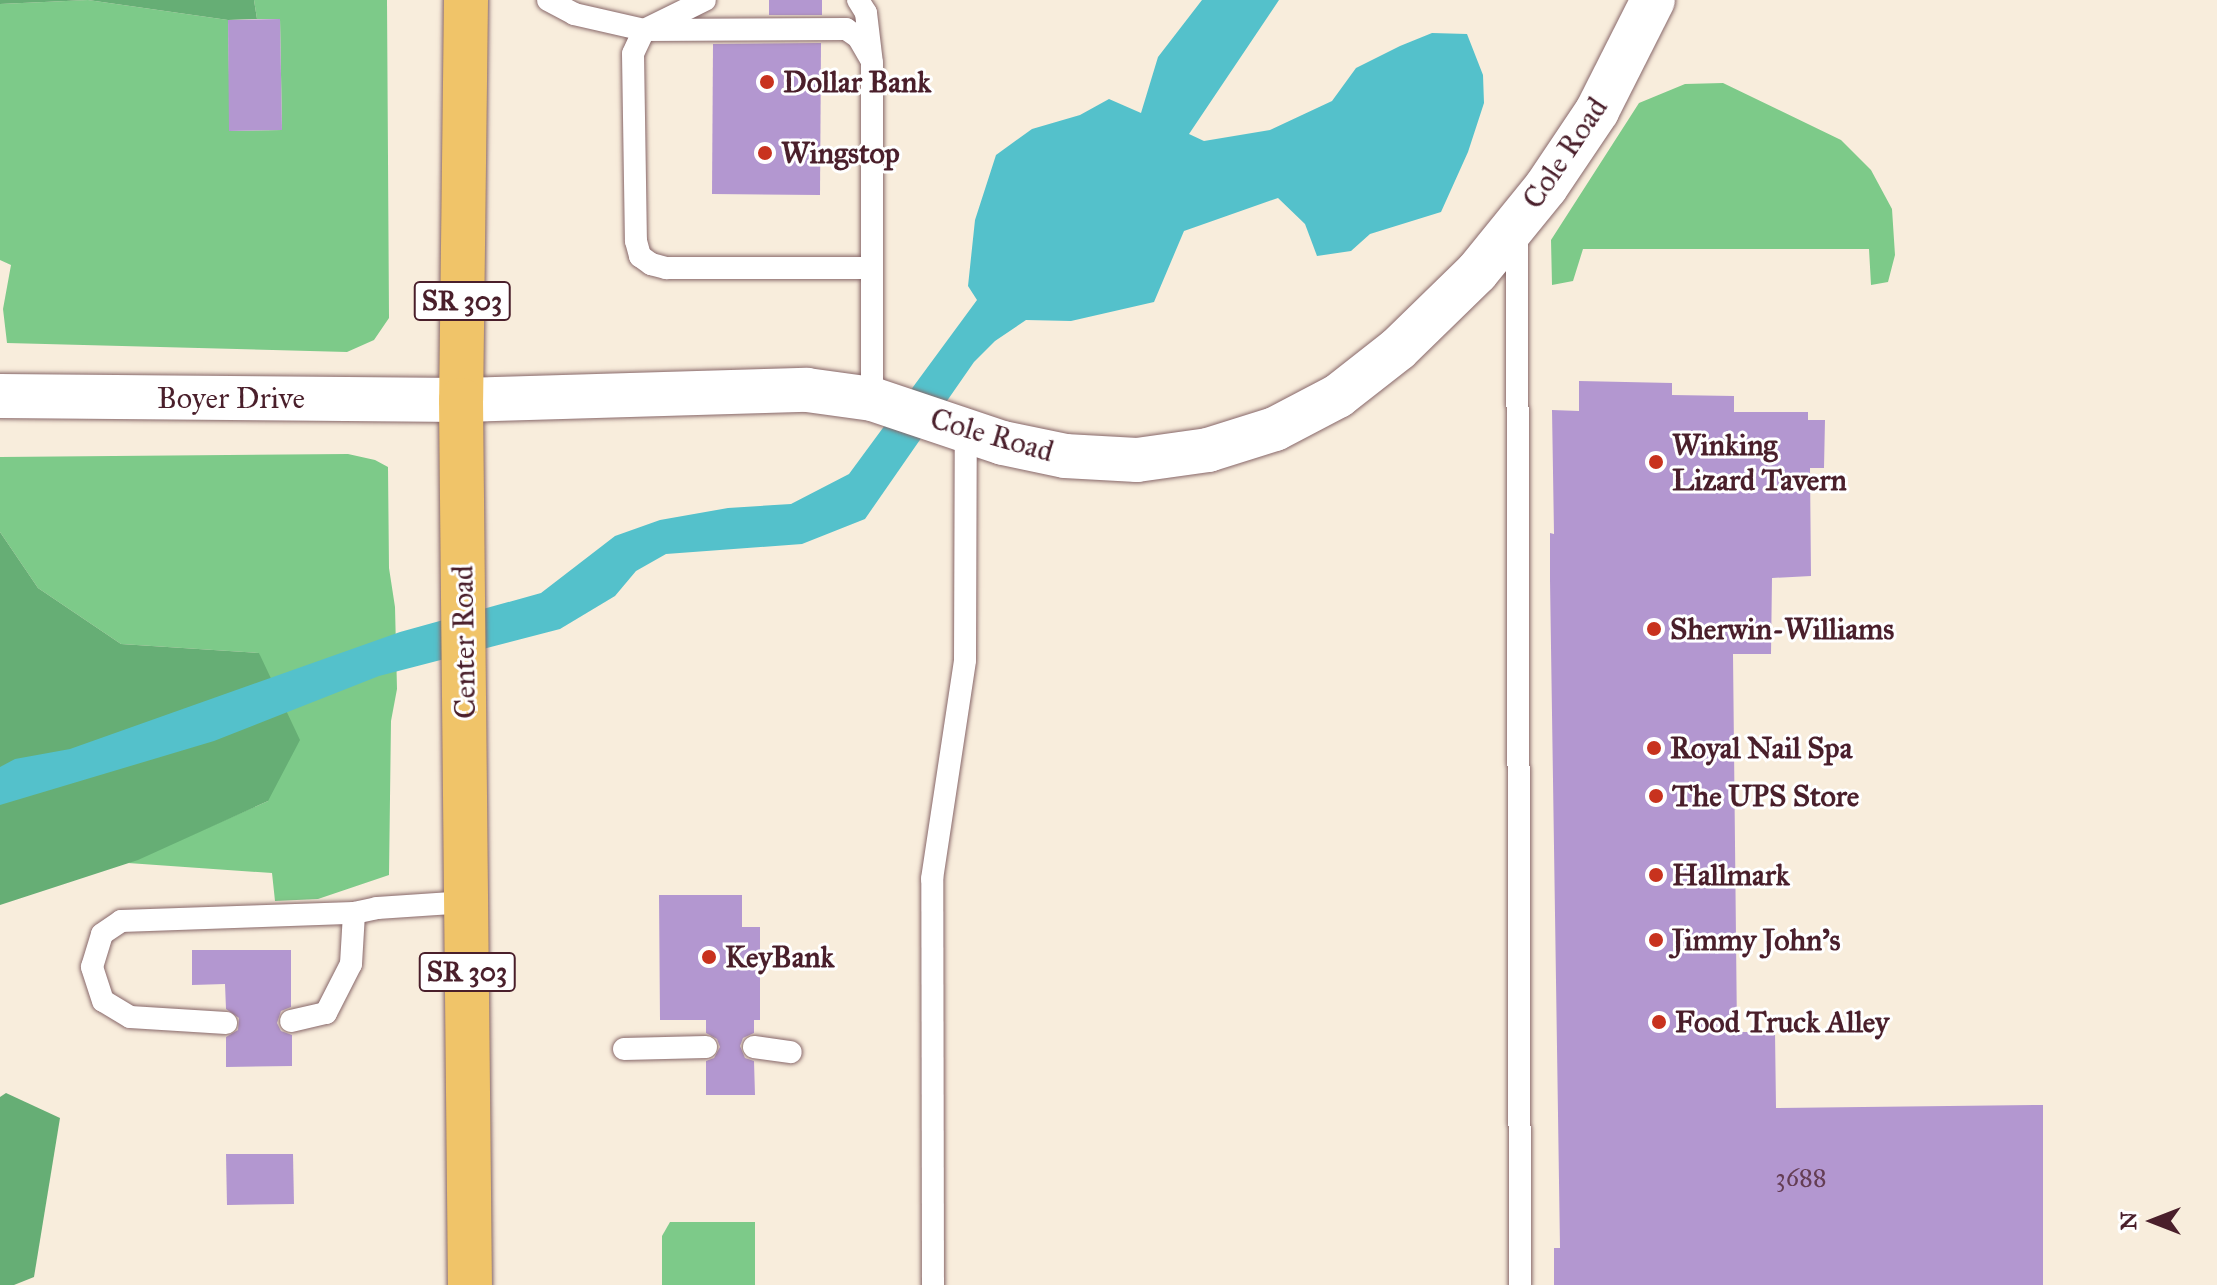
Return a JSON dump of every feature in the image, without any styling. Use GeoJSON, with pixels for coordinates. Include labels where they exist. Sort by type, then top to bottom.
{"type":"FeatureCollection","features":[{"type":"Feature","properties":{"kind":"main road","name":"Center Road"},"geometry":{"type":"LineString","coordinates":[[466,0],[461,400],[470,1285]]}},
{"type":"Feature","properties":{"kind":"street","name":"Cole Road"},"geometry":{"type":"LineString","coordinates":[[461,400],[807,390],[884,402],[1003,443],[1065,456],[1137,460],[1208,450],[1275,429],[1338,396],[1398,349],[1477,272],[1597,111],[1653,0]]}},
{"type":"Feature","properties":{"kind":"street","name":"Boyer Drive"},"geometry":{"type":"LineString","coordinates":[[0,396],[461,400]]}},
{"type":"Feature","properties":{"kind":"lane"},"geometry":{"type":"LineString","coordinates":[[548,0],[574,14],[644,30],[830,26],[846,29],[858,37],[872,63]]}},
{"type":"Feature","properties":{"kind":"lane"},"geometry":{"type":"LineString","coordinates":[[705,0],[644,30],[633,54],[636,241],[640,256],[651,264],[666,268],[871,268]]}},
{"type":"Feature","properties":{"kind":"lane"},"geometry":{"type":"LineString","coordinates":[[858,0],[866,13],[872,63],[871,268],[884,402]]}},
{"type":"Feature","properties":{"kind":"lane"},"geometry":{"type":"LineString","coordinates":[[1517,222],[1520,1285]]}},
{"type":"Feature","properties":{"kind":"lane"},"geometry":{"type":"LineString","coordinates":[[933,1285],[932,879],[965,660],[953,425]]}},
{"type":"Feature","properties":{"kind":"lane"},"geometry":{"type":"LineString","coordinates":[[226,1023],[130,1017],[103,1001],[92,967],[102,934],[121,921],[354,913],[377,908],[467,902]]}},
{"type":"Feature","properties":{"kind":"lane"},"geometry":{"type":"LineString","coordinates":[[291,1021],[326,1013],[351,964],[354,913]]}},
{"type":"Feature","properties":{"kind":"lane"},"geometry":{"type":"LineString","coordinates":[[624,1049],[706,1047]]}},
{"type":"Feature","properties":{"kind":"lane"},"geometry":{"type":"LineString","coordinates":[[754,1047],[791,1052]]}},
{"type":"Feature","properties":{"kind":"green space"},"geometry":{"type":"Polygon","coordinates":[[[0,0],[88,0],[0,4],[0,0]]]}},
{"type":"Feature","properties":{"kind":"green space"},"geometry":{"type":"Polygon","coordinates":[[[88,0],[228,20],[230,131],[282,130],[280,19],[257,19],[254,0],[387,0],[389,318],[374,340],[347,352],[7,343],[3,309],[11,265],[0,260],[0,4],[88,0]]]}},
{"type":"Feature","properties":{"kind":"green space"},"geometry":{"type":"Polygon","coordinates":[[[88,0],[254,0],[257,19],[228,20],[88,0]]]}},
{"type":"Feature","properties":{"kind":"green space"},"geometry":{"type":"Polygon","coordinates":[[[1723,83],[1841,140],[1871,170],[1892,209],[1895,255],[1888,282],[1871,285],[1869,249],[1583,249],[1573,281],[1552,285],[1551,240],[1639,103],[1685,84],[1723,83]]]}},
{"type":"Feature","properties":{"kind":"green space"},"geometry":{"type":"Polygon","coordinates":[[[348,454],[375,460],[388,467],[389,568],[395,607],[397,689],[391,721],[389,875],[318,899],[275,901],[272,873],[128,863],[268,801],[259,653],[121,644],[38,588],[0,532],[0,457],[348,454]]]}},
{"type":"Feature","properties":{"kind":"green space"},"geometry":{"type":"Polygon","coordinates":[[[0,532],[38,588],[121,644],[259,653],[300,740],[268,801],[138,860],[0,905],[0,532]]]}},
{"type":"Feature","properties":{"kind":"green space"},"geometry":{"type":"Polygon","coordinates":[[[6,1093],[60,1118],[34,1277],[14,1285],[0,1285],[0,1097],[6,1093]]]}},
{"type":"Feature","properties":{"kind":"green space"},"geometry":{"type":"Polygon","coordinates":[[[670,1222],[755,1222],[755,1285],[662,1285],[662,1236],[670,1222]]]}},
{"type":"Feature","properties":{"kind":"water"},"geometry":{"type":"Polygon","coordinates":[[[1202,0],[1279,0],[1189,134],[1204,141],[1270,130],[1332,101],[1356,68],[1400,46],[1432,33],[1467,34],[1483,75],[1484,103],[1468,152],[1441,212],[1370,234],[1351,251],[1317,256],[1305,224],[1278,198],[1184,231],[1154,302],[1071,321],[1026,320],[995,341],[974,362],[865,519],[802,544],[666,554],[636,571],[615,596],[560,629],[379,676],[214,741],[0,805],[0,767],[15,759],[70,749],[400,632],[541,593],[615,536],[660,520],[728,508],[791,504],[849,474],[977,300],[968,286],[975,220],[996,155],[1032,129],[1080,115],[1109,99],[1141,113],[1158,57],[1202,0]]]}},
{"type":"Feature","properties":{"kind":"building"},"geometry":{"type":"Polygon","coordinates":[[[769,0],[822,0],[822,15],[769,15],[769,0]]]}},
{"type":"Feature","properties":{"kind":"building"},"geometry":{"type":"Polygon","coordinates":[[[280,19],[282,130],[229,131],[228,20],[280,19]]]}},
{"type":"Feature","properties":{"kind":"building"},"geometry":{"type":"Polygon","coordinates":[[[821,43],[820,195],[712,194],[713,44],[821,43]]]}},
{"type":"Feature","properties":{"kind":"building"},"geometry":{"type":"Polygon","coordinates":[[[1579,381],[1672,383],[1672,395],[1734,396],[1734,412],[1808,412],[1808,420],[1825,420],[1824,468],[1810,468],[1811,576],[1772,578],[1771,654],[1733,654],[1737,1032],[1775,1032],[1776,1108],[2043,1105],[2043,1285],[1554,1285],[1554,1248],[1560,1248],[1550,580],[1550,533],[1554,534],[1552,410],[1579,411],[1579,381]]]}},
{"type":"Feature","properties":{"kind":"building"},"geometry":{"type":"Polygon","coordinates":[[[659,895],[742,895],[742,927],[760,927],[760,1020],[754,1020],[754,1033],[743,1038],[740,1046],[745,1058],[754,1061],[755,1095],[706,1095],[706,1061],[714,1058],[720,1047],[717,1039],[706,1033],[706,1020],[660,1020],[659,895]]]}},
{"type":"Feature","properties":{"kind":"building"},"geometry":{"type":"Polygon","coordinates":[[[192,950],[291,950],[291,1007],[281,1011],[277,1023],[281,1031],[292,1035],[292,1066],[226,1067],[226,1037],[238,1030],[239,1018],[226,1009],[225,984],[192,985],[192,950]]]}},
{"type":"Feature","properties":{"kind":"building"},"geometry":{"type":"Polygon","coordinates":[[[226,1154],[293,1154],[294,1204],[227,1205],[226,1154]]]}},
{"type":"Feature","properties":{"kind":"place","name":"Dollar Bank"},"geometry":{"type":"Point","coordinates":[767,82]}},
{"type":"Feature","properties":{"kind":"place","name":"Wingstop"},"geometry":{"type":"Point","coordinates":[765,153]}},
{"type":"Feature","properties":{"kind":"place","name":"Winking Lizard Tavern"},"geometry":{"type":"Point","coordinates":[1656,462]}},
{"type":"Feature","properties":{"kind":"place","name":"Sherwin-Williams"},"geometry":{"type":"Point","coordinates":[1654,629]}},
{"type":"Feature","properties":{"kind":"place","name":"Royal Nail Spa"},"geometry":{"type":"Point","coordinates":[1654,748]}},
{"type":"Feature","properties":{"kind":"place","name":"The UPS Store"},"geometry":{"type":"Point","coordinates":[1656,796]}},
{"type":"Feature","properties":{"kind":"place","name":"Hallmark"},"geometry":{"type":"Point","coordinates":[1656,875]}},
{"type":"Feature","properties":{"kind":"place","name":"Jimmy John's"},"geometry":{"type":"Point","coordinates":[1656,940]}},
{"type":"Feature","properties":{"kind":"place","name":"KeyBank"},"geometry":{"type":"Point","coordinates":[709,957]}},
{"type":"Feature","properties":{"kind":"place","name":"Food Truck Alley"},"geometry":{"type":"Point","coordinates":[1659,1022]}}]}
